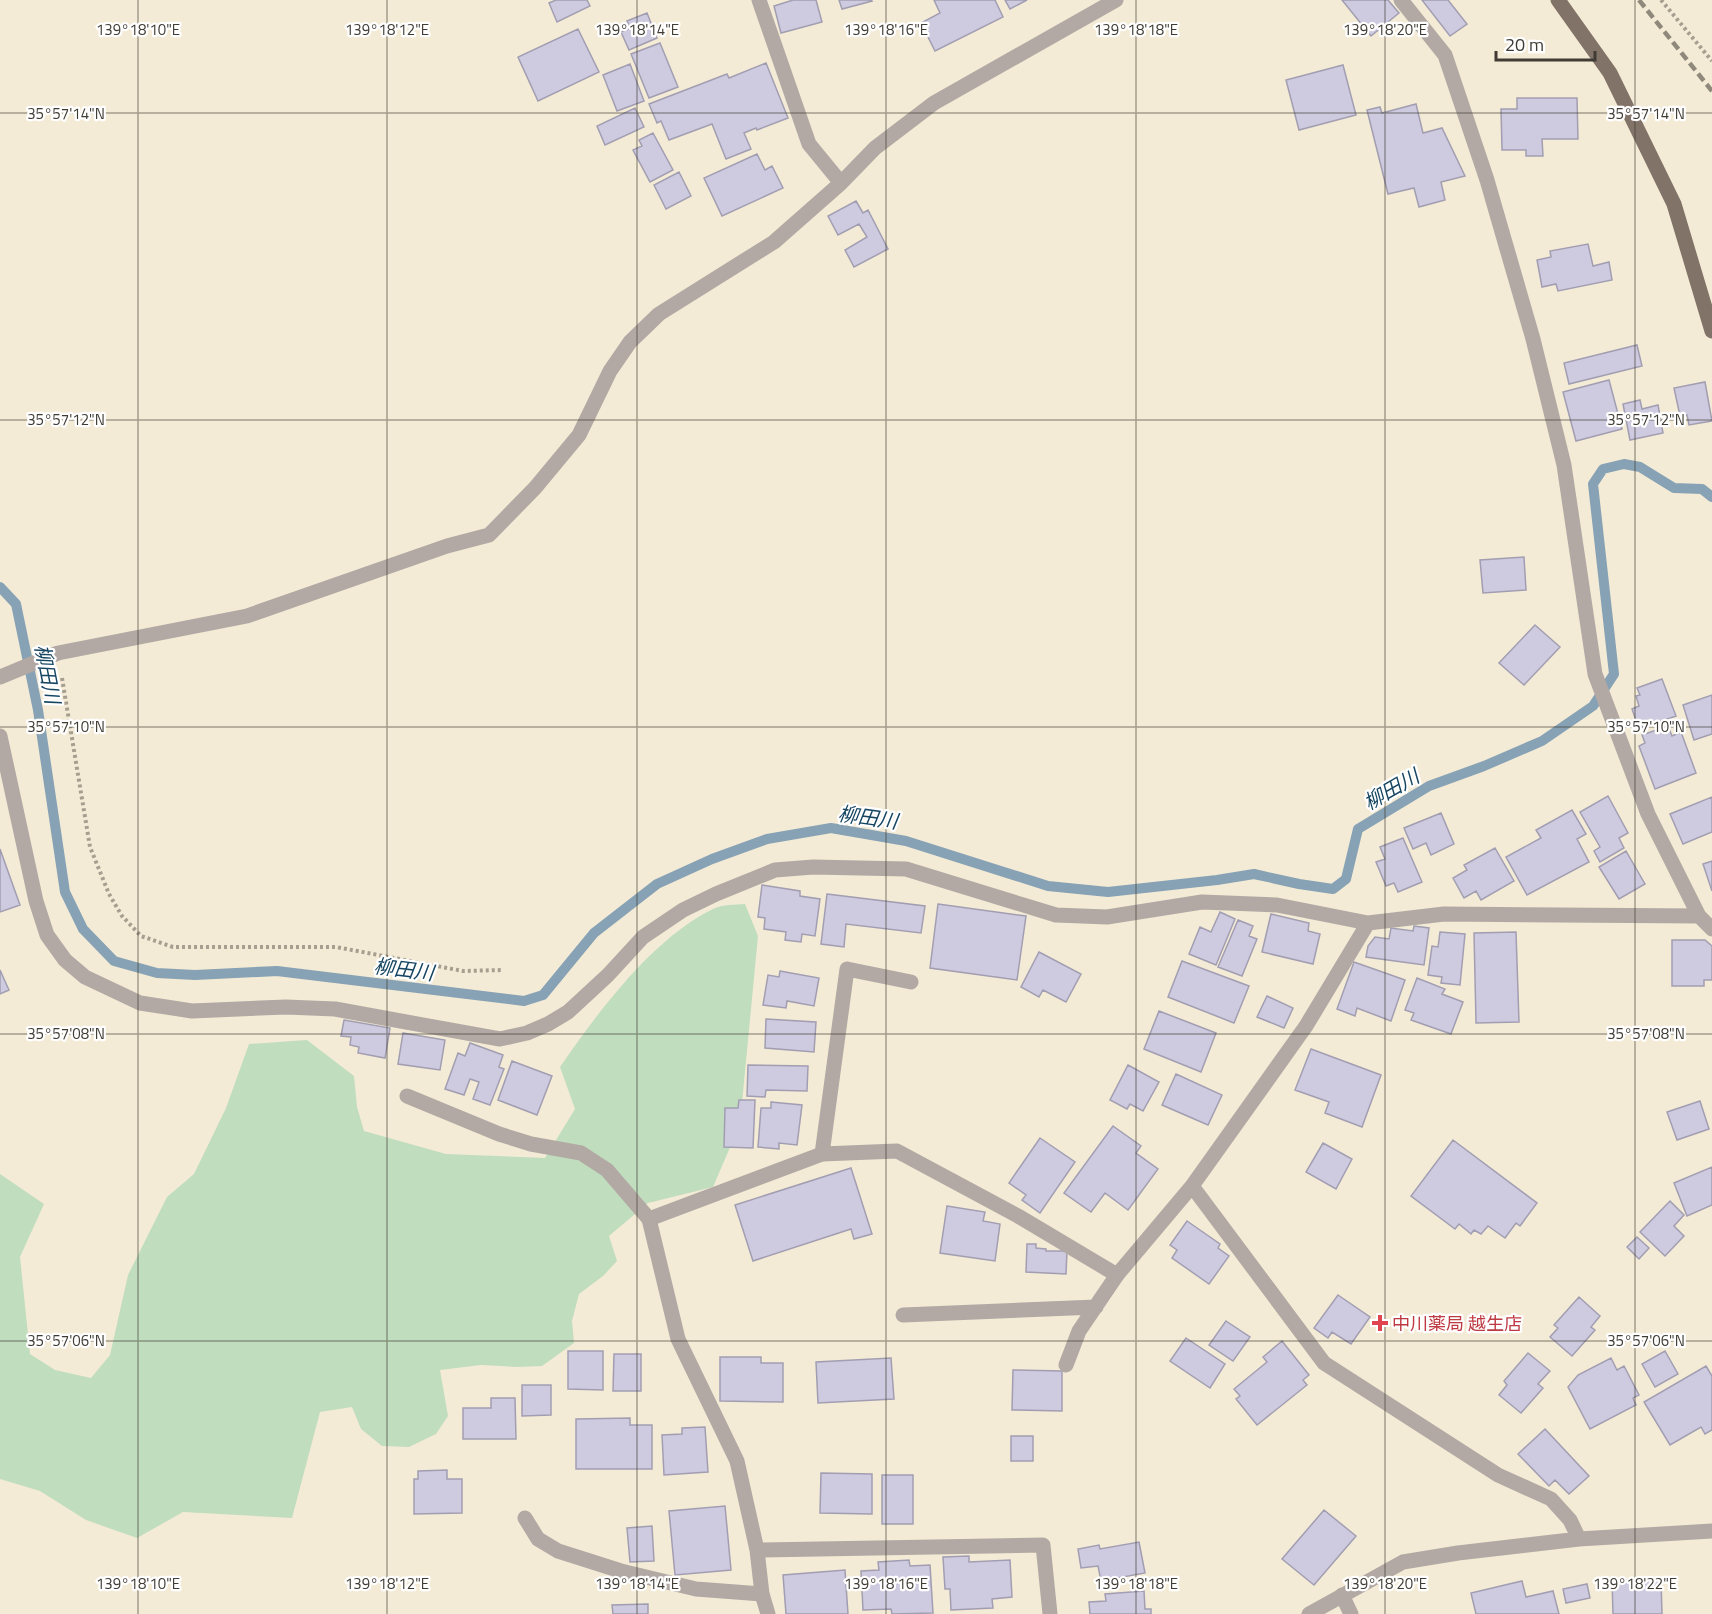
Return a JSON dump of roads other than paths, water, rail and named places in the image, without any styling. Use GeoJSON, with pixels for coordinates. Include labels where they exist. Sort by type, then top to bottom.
{"type":"FeatureCollection","features":[{"type":"Feature","properties":{"kind":"main road"},"geometry":{"type":"LineString","coordinates":[[1558,0],[1610,73],[1674,204],[1712,331]]}},
{"type":"Feature","properties":{"kind":"street"},"geometry":{"type":"LineString","coordinates":[[759,0],[809,144],[842,183]]}},
{"type":"Feature","properties":{"kind":"street"},"geometry":{"type":"LineString","coordinates":[[0,676],[58,653],[247,616],[447,546],[489,535],[535,488],[579,435],[610,371],[630,342],[659,314],[774,242],[842,183],[875,148],[934,103],[1116,0]]}},
{"type":"Feature","properties":{"kind":"street"},"geometry":{"type":"LineString","coordinates":[[1401,0],[1445,55],[1487,180],[1533,339],[1564,465],[1595,674],[1647,813],[1699,916],[1712,929]]}},
{"type":"Feature","properties":{"kind":"street"},"geometry":{"type":"LineString","coordinates":[[0,736],[36,901],[47,935],[65,960],[85,977],[140,1003],[192,1011],[286,1007],[335,1009],[500,1039],[527,1033],[568,1012],[608,975],[643,937],[682,910],[775,870],[813,867],[906,869],[1056,915],[1107,917],[1202,902],[1277,905],[1368,923],[1444,914],[1699,916]]}},
{"type":"Feature","properties":{"kind":"street"},"geometry":{"type":"LineString","coordinates":[[1066,1365],[1078,1331],[1117,1275],[1192,1186],[1306,1026],[1368,923]]}},
{"type":"Feature","properties":{"kind":"street"},"geometry":{"type":"LineString","coordinates":[[822,1154],[847,969],[911,982]]}},
{"type":"Feature","properties":{"kind":"street"},"geometry":{"type":"LineString","coordinates":[[407,1096],[499,1134],[531,1144],[581,1153],[607,1170],[649,1220],[678,1339],[737,1461],[757,1550],[762,1594],[768,1614]]}},
{"type":"Feature","properties":{"kind":"street"},"geometry":{"type":"LineString","coordinates":[[649,1220],[822,1154],[897,1151],[1018,1216],[1117,1275]]}},
{"type":"Feature","properties":{"kind":"street"},"geometry":{"type":"LineString","coordinates":[[1192,1186],[1324,1363],[1498,1475],[1551,1499],[1570,1520],[1579,1539]]}},
{"type":"Feature","properties":{"kind":"street"},"geometry":{"type":"LineString","coordinates":[[903,1315],[1096,1307]]}},
{"type":"Feature","properties":{"kind":"street"},"geometry":{"type":"LineString","coordinates":[[525,1518],[538,1539],[558,1551],[621,1571],[696,1589],[762,1594]]}},
{"type":"Feature","properties":{"kind":"street"},"geometry":{"type":"LineString","coordinates":[[1309,1614],[1403,1562],[1579,1539],[1712,1531]]}},
{"type":"Feature","properties":{"kind":"street"},"geometry":{"type":"LineString","coordinates":[[757,1550],[1043,1545],[1050,1614]]}},
{"type":"Feature","properties":{"kind":"street"},"geometry":{"type":"LineString","coordinates":[[1342,1595],[1352,1614]]}},
{"type":"Feature","properties":{"kind":"waterway","name":"柳田川"},"geometry":{"type":"LineString","coordinates":[[0,587],[16,604],[38,710],[65,892],[83,929],[114,961],[157,973],[195,975],[277,971],[524,1001],[543,995],[594,933],[657,884],[712,859],[767,839],[831,828],[906,841],[1048,886],[1108,892],[1254,874],[1333,889],[1346,879],[1358,829],[1429,786],[1542,741],[1593,706],[1614,674],[1593,484],[1603,469],[1624,464],[1640,467],[1674,488],[1702,489],[1712,497]]}},
{"type":"Feature","properties":{"kind":"railway"},"geometry":{"type":"LineString","coordinates":[[1639,0],[1712,91]]}},
{"type":"Feature","properties":{"kind":"place","name":"中川薬局 越生店"},"geometry":{"type":"Point","coordinates":[1380,1323]}}]}
